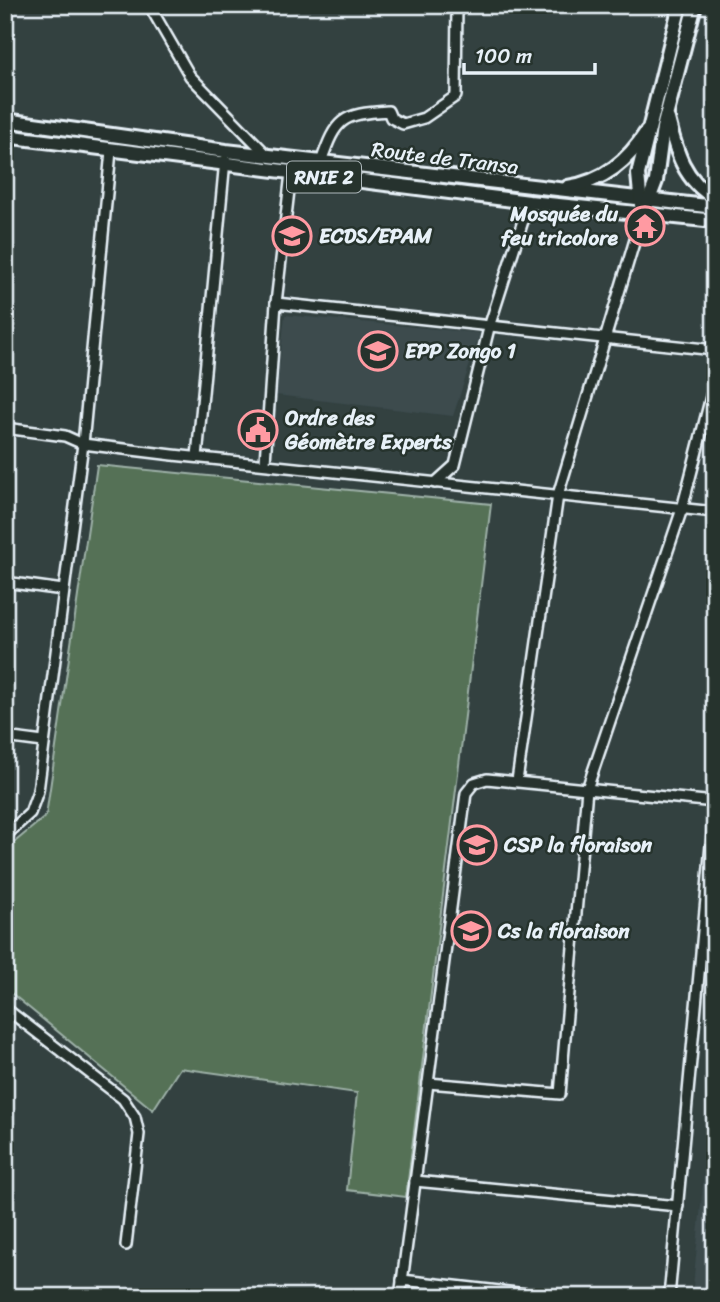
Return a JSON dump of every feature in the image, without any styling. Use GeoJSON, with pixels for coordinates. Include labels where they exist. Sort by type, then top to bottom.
{"type":"FeatureCollection","features":[{"type":"Feature","properties":{"kind":"main road"},"geometry":{"type":"LineString","coordinates":[[643,213],[644,199],[638,174],[680,5]]}},
{"type":"Feature","properties":{"kind":"main road"},"geometry":{"type":"LineString","coordinates":[[644,199],[656,181],[663,128],[668,119],[695,5]]}},
{"type":"Feature","properties":{"kind":"main road"},"geometry":{"type":"LineString","coordinates":[[668,119],[683,167],[694,182],[715,198]]}},
{"type":"Feature","properties":{"kind":"main road","name":"Route de Transa"},"geometry":{"type":"LineString","coordinates":[[5,120],[226,158],[291,173],[715,221]]}},
{"type":"Feature","properties":{"kind":"main road"},"geometry":{"type":"LineString","coordinates":[[548,190],[580,185],[603,176],[621,163],[651,125]]}},
{"type":"Feature","properties":{"kind":"main road","name":"Route de Transa"},"geometry":{"type":"LineString","coordinates":[[5,136],[111,150],[226,158],[268,156],[715,207]]}},
{"type":"Feature","properties":{"kind":"street"},"geometry":{"type":"LineString","coordinates":[[149,5],[190,76],[268,156]]}},
{"type":"Feature","properties":{"kind":"street"},"geometry":{"type":"LineString","coordinates":[[321,162],[333,127],[343,119],[358,113],[388,111],[391,118],[403,124],[424,118],[456,96],[457,5]]}},
{"type":"Feature","properties":{"kind":"street"},"geometry":{"type":"LineString","coordinates":[[5,836],[30,813],[38,791],[83,444],[111,150]]}},
{"type":"Feature","properties":{"kind":"street"},"geometry":{"type":"LineString","coordinates":[[197,457],[226,158]]}},
{"type":"Feature","properties":{"kind":"street"},"geometry":{"type":"LineString","coordinates":[[265,462],[276,303],[291,173]]}},
{"type":"Feature","properties":{"kind":"street"},"geometry":{"type":"LineString","coordinates":[[435,482],[454,464],[490,324],[529,202]]}},
{"type":"Feature","properties":{"kind":"street"},"geometry":{"type":"LineString","coordinates":[[517,781],[558,495],[643,213]]}},
{"type":"Feature","properties":{"kind":"street"},"geometry":{"type":"LineString","coordinates":[[276,303],[715,350]]}},
{"type":"Feature","properties":{"kind":"street"},"geometry":{"type":"LineString","coordinates":[[428,1083],[560,1094],[587,789],[682,509],[715,381]]}},
{"type":"Feature","properties":{"kind":"street"},"geometry":{"type":"LineString","coordinates":[[5,428],[65,436],[83,444],[265,462],[349,475],[715,512]]}},
{"type":"Feature","properties":{"kind":"street"},"geometry":{"type":"LineString","coordinates":[[5,582],[63,590]]}},
{"type":"Feature","properties":{"kind":"street"},"geometry":{"type":"LineString","coordinates":[[5,737],[43,742]]}},
{"type":"Feature","properties":{"kind":"street"},"geometry":{"type":"LineString","coordinates":[[400,1297],[466,793],[474,783],[486,779],[715,802],[669,1297]]}},
{"type":"Feature","properties":{"kind":"street"},"geometry":{"type":"LineString","coordinates":[[5,1008],[123,1099],[135,1116],[139,1151],[126,1245]]}},
{"type":"Feature","properties":{"kind":"street"},"geometry":{"type":"LineString","coordinates":[[415,1181],[678,1206]]}},
{"type":"Feature","properties":{"kind":"street"},"geometry":{"type":"LineString","coordinates":[[402,1280],[554,1297]]}},
{"type":"Feature","properties":{"kind":"shaded area","name":"EPP Zongo 1"},"geometry":{"type":"Polygon","coordinates":[[[285,315],[480,333],[453,416],[276,395],[285,315]]]}},
{"type":"Feature","properties":{"kind":"shaded area"},"geometry":{"type":"Polygon","coordinates":[[[709,1123],[715,1124],[715,1297],[692,1297],[709,1123]]]}},
{"type":"Feature","properties":{"kind":"green space"},"geometry":{"type":"Polygon","coordinates":[[[97,465],[491,504],[406,1197],[347,1190],[357,1093],[180,1068],[153,1110],[5,988],[5,850],[46,816],[97,465]]]}},
{"type":"Feature","properties":{"kind":"place","name":"Mosquée du feu tricolore"},"geometry":{"type":"Point","coordinates":[645,226]}},
{"type":"Feature","properties":{"kind":"place","name":"ECDS/EPAM"},"geometry":{"type":"Point","coordinates":[292,236]}},
{"type":"Feature","properties":{"kind":"place","name":"EPP Zongo 1"},"geometry":{"type":"Point","coordinates":[378,351]}},
{"type":"Feature","properties":{"kind":"place","name":"Ordre des Géomètre Experts"},"geometry":{"type":"Point","coordinates":[258,430]}},
{"type":"Feature","properties":{"kind":"place","name":"CSP la floraison"},"geometry":{"type":"Point","coordinates":[477,845]}},
{"type":"Feature","properties":{"kind":"place","name":"Cs la floraison"},"geometry":{"type":"Point","coordinates":[471,931]}}]}
